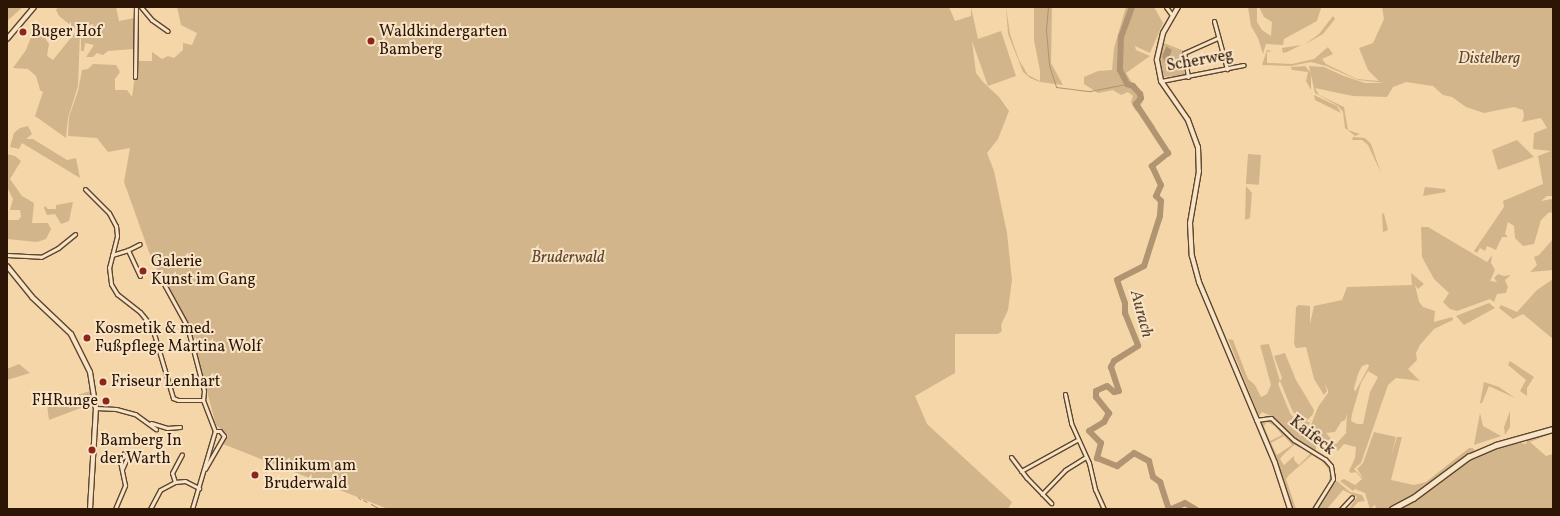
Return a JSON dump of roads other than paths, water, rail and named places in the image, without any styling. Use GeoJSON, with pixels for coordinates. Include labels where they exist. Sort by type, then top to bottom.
{"type":"FeatureCollection","features":[{"type":"Feature","properties":{"kind":"main road"},"geometry":{"type":"LineString","coordinates":[[1392,509],[1413,498],[1468,457],[1496,444],[1553,429]]}},
{"type":"Feature","properties":{"kind":"street"},"geometry":{"type":"LineString","coordinates":[[7,39],[34,7]]}},
{"type":"Feature","properties":{"kind":"street"},"geometry":{"type":"LineString","coordinates":[[135,77],[136,7]]}},
{"type":"Feature","properties":{"kind":"street"},"geometry":{"type":"LineString","coordinates":[[141,7],[152,20],[168,31]]}},
{"type":"Feature","properties":{"kind":"street"},"geometry":{"type":"LineString","coordinates":[[1166,7],[1172,15]]}},
{"type":"Feature","properties":{"kind":"street"},"geometry":{"type":"LineString","coordinates":[[1178,7],[1172,15],[1157,55],[1162,83],[1188,120],[1198,147],[1199,171],[1189,234],[1195,268],[1256,420],[1275,463],[1290,509]]}},
{"type":"Feature","properties":{"kind":"street"},"geometry":{"type":"LineString","coordinates":[[1214,21],[1227,69]]}},
{"type":"Feature","properties":{"kind":"street"},"geometry":{"type":"LineString","coordinates":[[1188,78],[1184,53],[1218,38]]}},
{"type":"Feature","properties":{"kind":"street","name":"Scherweg"},"geometry":{"type":"LineString","coordinates":[[1162,83],[1243,65]]}},
{"type":"Feature","properties":{"kind":"street"},"geometry":{"type":"LineString","coordinates":[[85,189],[109,213],[116,226],[117,236],[109,272],[112,286],[121,298],[150,322],[173,398],[178,400],[203,400]]}},
{"type":"Feature","properties":{"kind":"street"},"geometry":{"type":"LineString","coordinates":[[7,255],[41,257],[58,248],[75,234]]}},
{"type":"Feature","properties":{"kind":"street"},"geometry":{"type":"LineString","coordinates":[[112,255],[140,244]]}},
{"type":"Feature","properties":{"kind":"street"},"geometry":{"type":"LineString","coordinates":[[128,250],[140,276]]}},
{"type":"Feature","properties":{"kind":"street"},"geometry":{"type":"LineString","coordinates":[[7,266],[32,297],[67,329],[79,345],[92,379],[96,408],[90,509]]}},
{"type":"Feature","properties":{"kind":"street"},"geometry":{"type":"LineString","coordinates":[[159,275],[187,326],[204,391],[203,400],[215,430],[192,509]]}},
{"type":"Feature","properties":{"kind":"street"},"geometry":{"type":"LineString","coordinates":[[1065,394],[1077,440],[1086,457],[1095,489],[1104,509]]}},
{"type":"Feature","properties":{"kind":"street"},"geometry":{"type":"LineString","coordinates":[[96,408],[125,411],[149,423],[167,428],[180,426]]}},
{"type":"Feature","properties":{"kind":"street","name":"Kaifeck"},"geometry":{"type":"LineString","coordinates":[[1256,420],[1271,418],[1294,440],[1325,459],[1331,466],[1333,479],[1314,509]]}},
{"type":"Feature","properties":{"kind":"street"},"geometry":{"type":"LineString","coordinates":[[149,423],[156,430]]}},
{"type":"Feature","properties":{"kind":"street"},"geometry":{"type":"LineString","coordinates":[[202,474],[224,436],[220,431],[215,430]]}},
{"type":"Feature","properties":{"kind":"street"},"geometry":{"type":"LineString","coordinates":[[1021,471],[1077,440]]}},
{"type":"Feature","properties":{"kind":"street"},"geometry":{"type":"LineString","coordinates":[[175,482],[172,472],[182,454]]}},
{"type":"Feature","properties":{"kind":"street"},"geometry":{"type":"LineString","coordinates":[[1011,457],[1021,471],[1051,503]]}},
{"type":"Feature","properties":{"kind":"street"},"geometry":{"type":"LineString","coordinates":[[1042,494],[1065,470],[1086,457]]}},
{"type":"Feature","properties":{"kind":"street"},"geometry":{"type":"LineString","coordinates":[[115,509],[124,490],[122,469]]}},
{"type":"Feature","properties":{"kind":"street"},"geometry":{"type":"LineString","coordinates":[[150,509],[160,490],[175,482],[185,481],[199,488]]}},
{"type":"Feature","properties":{"kind":"street"},"geometry":{"type":"LineString","coordinates":[[1341,509],[1352,497]]}},
{"type":"Feature","properties":{"kind":"street"},"geometry":{"type":"LineString","coordinates":[[152,504],[155,509]]}},
{"type":"Feature","properties":{"kind":"waterway"},"geometry":{"type":"LineString","coordinates":[[1048,7],[1046,30],[1049,65],[1056,87],[1090,91],[1127,84]]}},
{"type":"Feature","properties":{"kind":"waterway","name":"Aurach"},"geometry":{"type":"LineString","coordinates":[[1132,7],[1121,37],[1120,70],[1127,84],[1133,86],[1140,94],[1141,98],[1136,104],[1168,153],[1152,166],[1161,185],[1156,196],[1161,201],[1160,216],[1144,266],[1117,280],[1125,303],[1125,313],[1138,346],[1114,361],[1111,367],[1119,391],[1114,392],[1107,386],[1096,391],[1096,397],[1109,413],[1104,422],[1089,431],[1101,443],[1097,458],[1117,466],[1134,453],[1149,461],[1153,477],[1160,482],[1169,509]]}},
{"type":"Feature","properties":{"kind":"waterway"},"geometry":{"type":"LineString","coordinates":[[363,500],[367,502]]}},
{"type":"Feature","properties":{"kind":"waterway","name":"Aurach"},"geometry":{"type":"LineString","coordinates":[[1171,509],[1185,503],[1195,509]]}},
{"type":"Feature","properties":{"kind":"waterway"},"geometry":{"type":"LineString","coordinates":[[371,504],[378,508]]}},
{"type":"Feature","properties":{"kind":"place","name":"Buger Hof"},"geometry":{"type":"Point","coordinates":[23,32]}},
{"type":"Feature","properties":{"kind":"place","name":"Waldkindergarten Bamberg"},"geometry":{"type":"Point","coordinates":[371,41]}},
{"type":"Feature","properties":{"kind":"place","name":"Galerie Kunst im Gang"},"geometry":{"type":"Point","coordinates":[143,271]}},
{"type":"Feature","properties":{"kind":"place","name":"Kosmetik & med. Fußpflege Martina Wolf"},"geometry":{"type":"Point","coordinates":[87,338]}},
{"type":"Feature","properties":{"kind":"place","name":"Friseur Lenhart"},"geometry":{"type":"Point","coordinates":[103,382]}},
{"type":"Feature","properties":{"kind":"place","name":"FHRunge"},"geometry":{"type":"Point","coordinates":[106,401]}},
{"type":"Feature","properties":{"kind":"place","name":"Bamberg In der Warth"},"geometry":{"type":"Point","coordinates":[92,450]}},
{"type":"Feature","properties":{"kind":"place","name":"Klinikum am Bruderwald"},"geometry":{"type":"Point","coordinates":[255,475]}},
{"type":"Feature","properties":{"kind":"park label","name":"Distelberg"},"geometry":{"type":"Point","coordinates":[1489,59]}},
{"type":"Feature","properties":{"kind":"park label","name":"Bruderwald"},"geometry":{"type":"Point","coordinates":[568,258]}}]}
